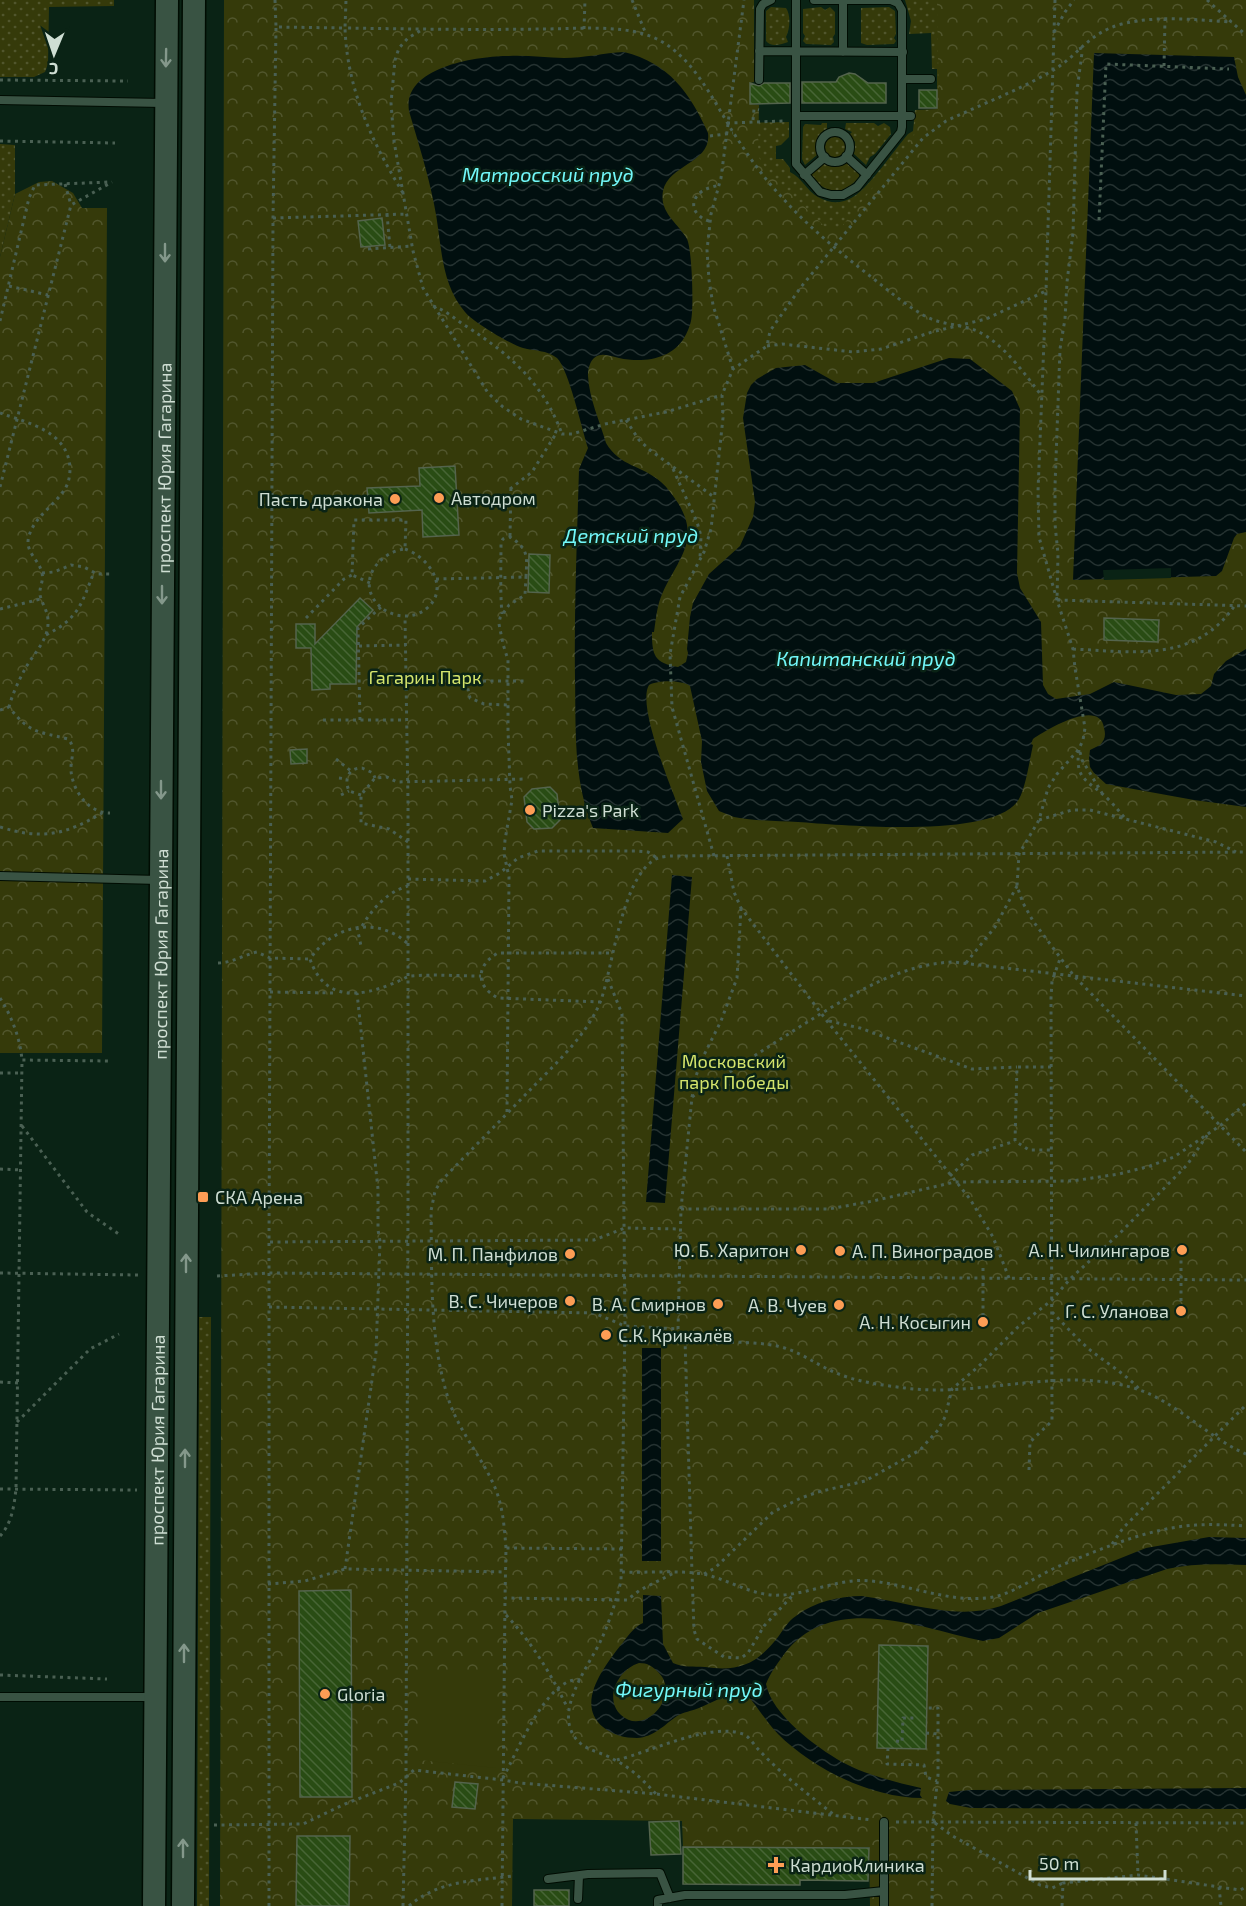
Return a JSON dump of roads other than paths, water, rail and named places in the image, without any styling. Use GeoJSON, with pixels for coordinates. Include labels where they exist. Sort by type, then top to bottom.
{"type":"FeatureCollection","features":[{"type":"Feature","properties":{"kind":"main road","name":"проспект Юрия Гагарина"},"geometry":{"type":"LineString","coordinates":[[153,1906],[166,0]]}},
{"type":"Feature","properties":{"kind":"main road","name":"проспект Юрия Гагарина"},"geometry":{"type":"LineString","coordinates":[[183,1906],[194,0]]}},
{"type":"Feature","properties":{"kind":"lane"},"geometry":{"type":"LineString","coordinates":[[759,80],[760,9],[763,4],[771,0]]}},
{"type":"Feature","properties":{"kind":"lane"},"geometry":{"type":"LineString","coordinates":[[795,0],[796,51],[793,118],[795,164],[820,192],[835,196],[854,190],[901,132],[907,116],[903,79],[902,10],[898,3],[889,0],[814,0]]}},
{"type":"Feature","properties":{"kind":"lane"},"geometry":{"type":"LineString","coordinates":[[843,0],[843,52]]}},
{"type":"Feature","properties":{"kind":"lane"},"geometry":{"type":"LineString","coordinates":[[759,51],[903,52]]}},
{"type":"Feature","properties":{"kind":"lane"},"geometry":{"type":"LineString","coordinates":[[903,79],[931,79]]}},
{"type":"Feature","properties":{"kind":"lane"},"geometry":{"type":"LineString","coordinates":[[0,100],[166,103]]}},
{"type":"Feature","properties":{"kind":"lane"},"geometry":{"type":"LineString","coordinates":[[836,116],[836,132]]}},
{"type":"Feature","properties":{"kind":"lane"},"geometry":{"type":"LineString","coordinates":[[793,118],[907,116]]}},
{"type":"Feature","properties":{"kind":"lane"},"geometry":{"type":"LineString","coordinates":[[836,132],[843,134],[848,140],[850,149],[846,156],[836,161],[825,157],[821,150],[821,142],[828,134],[836,132]]}},
{"type":"Feature","properties":{"kind":"lane"},"geometry":{"type":"LineString","coordinates":[[846,156],[867,175]]}},
{"type":"Feature","properties":{"kind":"lane"},"geometry":{"type":"LineString","coordinates":[[804,175],[825,157]]}},
{"type":"Feature","properties":{"kind":"lane"},"geometry":{"type":"LineString","coordinates":[[0,876],[160,880]]}},
{"type":"Feature","properties":{"kind":"lane"},"geometry":{"type":"LineString","coordinates":[[0,1697],[154,1697]]}},
{"type":"Feature","properties":{"kind":"lane"},"geometry":{"type":"LineString","coordinates":[[884,1822],[884,1906]]}},
{"type":"Feature","properties":{"kind":"lane"},"geometry":{"type":"LineString","coordinates":[[548,1879],[660,1873],[670,1898]]}},
{"type":"Feature","properties":{"kind":"lane"},"geometry":{"type":"LineString","coordinates":[[578,1899],[579,1876]]}},
{"type":"Feature","properties":{"kind":"lane"},"geometry":{"type":"LineString","coordinates":[[658,1906],[658,1900],[685,1895],[845,1895],[884,1891]]}},
{"type":"Feature","properties":{"kind":"water"},"geometry":{"type":"Polygon","coordinates":[[[624,52],[640,57],[666,72],[694,105],[708,133],[704,151],[673,175],[663,191],[666,212],[683,233],[689,245],[692,304],[691,321],[684,338],[672,351],[646,360],[606,355],[595,357],[588,373],[593,401],[606,443],[618,457],[654,476],[664,484],[685,516],[687,539],[685,549],[663,592],[654,632],[652,632],[656,657],[664,663],[678,667],[686,662],[693,603],[709,574],[740,546],[753,517],[755,502],[743,418],[747,393],[757,379],[776,368],[805,365],[837,383],[873,383],[949,358],[970,359],[1012,391],[1020,409],[1017,573],[1020,588],[1041,622],[1043,685],[1048,694],[1056,699],[1090,694],[1114,682],[1176,695],[1201,694],[1211,686],[1214,674],[1226,661],[1246,649],[1246,807],[1106,784],[1090,767],[1089,758],[1090,750],[1100,745],[1104,739],[1104,728],[1100,719],[1083,716],[1061,723],[1033,739],[1020,798],[1001,814],[977,821],[947,825],[879,827],[734,817],[719,811],[707,791],[701,762],[702,741],[690,686],[676,682],[664,682],[649,685],[646,696],[648,711],[658,750],[683,819],[668,833],[593,828],[582,792],[575,717],[575,600],[579,469],[588,448],[566,375],[557,358],[545,352],[517,346],[483,327],[465,312],[450,288],[432,192],[409,111],[410,96],[417,84],[429,74],[461,62],[495,57],[572,58],[624,52]]]}},
{"type":"Feature","properties":{"kind":"water"},"geometry":{"type":"Polygon","coordinates":[[[1094,53],[1234,57],[1238,77],[1246,95],[1246,532],[1237,534],[1234,538],[1222,571],[1216,576],[1073,580],[1094,53]]]}},
{"type":"Feature","properties":{"kind":"water"},"geometry":{"type":"Polygon","coordinates":[[[672,875],[692,877],[665,1203],[646,1202],[672,875]]]}},
{"type":"Feature","properties":{"kind":"water"},"geometry":{"type":"Polygon","coordinates":[[[642,1348],[661,1348],[661,1561],[642,1561],[642,1348]]]}},
{"type":"Feature","properties":{"kind":"water","name":"Фигурный пруд"},"geometry":{"type":"Polygon","coordinates":[[[1209,1537],[1246,1538],[1246,1565],[1196,1565],[1167,1569],[1038,1613],[999,1638],[983,1641],[905,1623],[878,1619],[852,1619],[827,1623],[805,1634],[785,1653],[766,1684],[777,1707],[796,1729],[820,1748],[851,1767],[891,1781],[921,1788],[922,1798],[883,1793],[826,1770],[792,1747],[778,1734],[747,1695],[740,1694],[722,1698],[679,1715],[654,1733],[637,1738],[619,1736],[607,1730],[595,1718],[592,1708],[592,1697],[600,1675],[630,1633],[643,1623],[643,1595],[661,1596],[663,1644],[673,1663],[685,1666],[728,1668],[738,1667],[755,1660],[763,1654],[793,1618],[827,1601],[862,1596],[932,1609],[967,1612],[984,1610],[1001,1606],[1146,1548],[1209,1537]],[[642,1663],[625,1671],[614,1693],[613,1701],[616,1708],[621,1715],[630,1720],[640,1721],[657,1711],[666,1692],[665,1682],[659,1673],[650,1665],[642,1663]]]}},
{"type":"Feature","properties":{"kind":"water"},"geometry":{"type":"Polygon","coordinates":[[[1246,1788],[1246,1809],[971,1808],[950,1804],[946,1801],[949,1792],[969,1790],[1246,1788]]]}},
{"type":"Feature","properties":{"kind":"place","name":"Автодром"},"geometry":{"type":"Point","coordinates":[439,498]}},
{"type":"Feature","properties":{"kind":"place","name":"Пасть дракона"},"geometry":{"type":"Point","coordinates":[395,499]}},
{"type":"Feature","properties":{"kind":"place","name":"Pizza's Park"},"geometry":{"type":"Point","coordinates":[530,810]}},
{"type":"Feature","properties":{"kind":"place","name":"СКА Арена"},"geometry":{"type":"Point","coordinates":[203,1197]}},
{"type":"Feature","properties":{"kind":"place","name":"Ю. Б. Харитон"},"geometry":{"type":"Point","coordinates":[801,1250]}},
{"type":"Feature","properties":{"kind":"place","name":"А. Н. Чилингаров"},"geometry":{"type":"Point","coordinates":[1182,1250]}},
{"type":"Feature","properties":{"kind":"place","name":"А. П. Виноградов"},"geometry":{"type":"Point","coordinates":[840,1251]}},
{"type":"Feature","properties":{"kind":"place","name":"М. П. Панфилов"},"geometry":{"type":"Point","coordinates":[570,1254]}},
{"type":"Feature","properties":{"kind":"place","name":"В. С. Чичеров"},"geometry":{"type":"Point","coordinates":[570,1301]}},
{"type":"Feature","properties":{"kind":"place","name":"В. А. Смирнов"},"geometry":{"type":"Point","coordinates":[718,1304]}},
{"type":"Feature","properties":{"kind":"place","name":"А. В. Чуев"},"geometry":{"type":"Point","coordinates":[839,1305]}},
{"type":"Feature","properties":{"kind":"place","name":"Г. С. Уланова"},"geometry":{"type":"Point","coordinates":[1181,1311]}},
{"type":"Feature","properties":{"kind":"place","name":"А. Н. Косыгин"},"geometry":{"type":"Point","coordinates":[983,1322]}},
{"type":"Feature","properties":{"kind":"place","name":"С.К. Крикалёв"},"geometry":{"type":"Point","coordinates":[606,1335]}},
{"type":"Feature","properties":{"kind":"place","name":"Gloria"},"geometry":{"type":"Point","coordinates":[325,1694]}},
{"type":"Feature","properties":{"kind":"place","name":"КардиоКлиника"},"geometry":{"type":"Point","coordinates":[776,1865]}},
{"type":"Feature","properties":{"kind":"water label","name":"Матросский пруд"},"geometry":{"type":"Point","coordinates":[548,174]}},
{"type":"Feature","properties":{"kind":"water label","name":"Детский пруд"},"geometry":{"type":"Point","coordinates":[631,535]}},
{"type":"Feature","properties":{"kind":"water label","name":"Капитанский пруд"},"geometry":{"type":"Point","coordinates":[866,658]}},
{"type":"Feature","properties":{"kind":"park label","name":"Гагарин Парк"},"geometry":{"type":"Point","coordinates":[425,677]}},
{"type":"Feature","properties":{"kind":"park label","name":"Московский парк Победы"},"geometry":{"type":"Point","coordinates":[734,1071]}}]}
